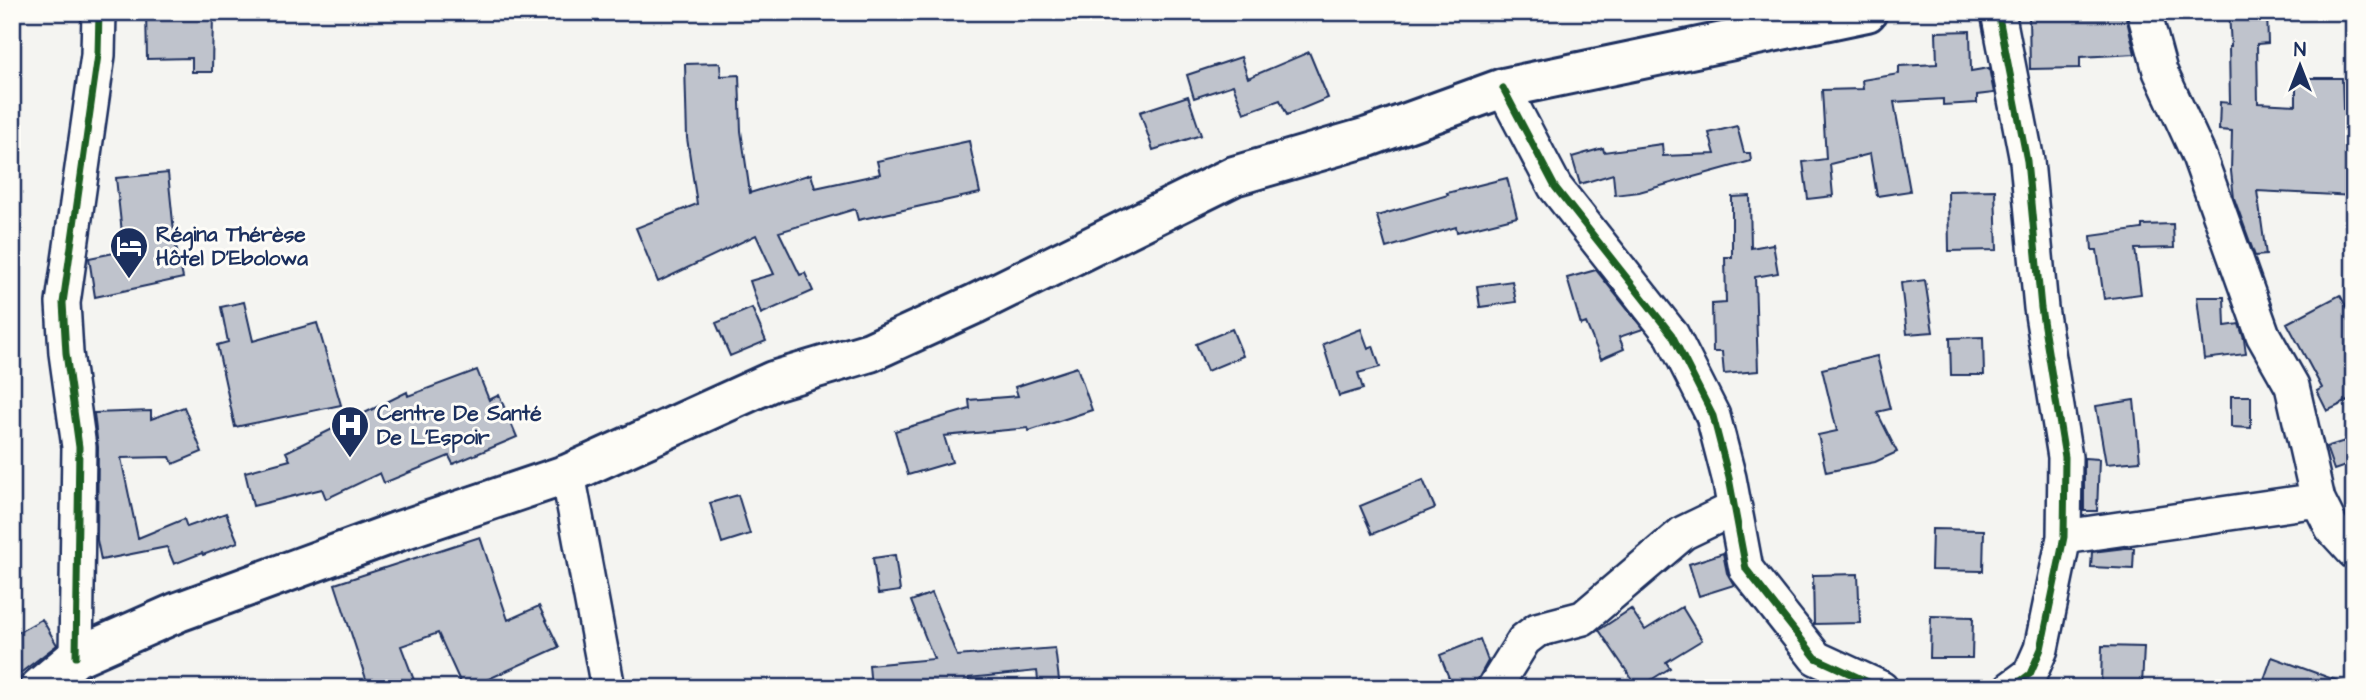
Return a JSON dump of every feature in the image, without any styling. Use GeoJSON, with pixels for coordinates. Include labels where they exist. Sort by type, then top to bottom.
{"type":"FeatureCollection","features":[{"type":"Feature","properties":{"kind":"main road"},"geometry":{"type":"LineString","coordinates":[[39,688],[76,657],[178,612],[399,531],[568,474],[773,381],[870,352],[975,304],[1234,176],[1368,136],[1503,88],[1867,12]]}},
{"type":"Feature","properties":{"kind":"street"},"geometry":{"type":"LineString","coordinates":[[76,657],[79,447],[66,353],[64,303],[98,55],[99,12]]}},
{"type":"Feature","properties":{"kind":"street"},"geometry":{"type":"LineString","coordinates":[[1998,12],[2027,161],[2041,308],[2065,457],[2064,537],[2041,649],[2026,683]]}},
{"type":"Feature","properties":{"kind":"street"},"geometry":{"type":"LineString","coordinates":[[2144,12],[2161,71],[2199,156],[2263,335],[2292,386],[2318,500],[2332,528],[2354,552]]}},
{"type":"Feature","properties":{"kind":"street"},"geometry":{"type":"LineString","coordinates":[[1503,88],[1555,187],[1672,335],[1713,416],[1729,478],[1746,569],[1816,673],[1881,688]]}},
{"type":"Feature","properties":{"kind":"street"},"geometry":{"type":"LineString","coordinates":[[568,474],[608,688]]}},
{"type":"Feature","properties":{"kind":"street"},"geometry":{"type":"LineString","coordinates":[[2064,537],[2318,500]]}},
{"type":"Feature","properties":{"kind":"street"},"geometry":{"type":"LineString","coordinates":[[1494,688],[1524,640],[1530,635],[1537,630],[1583,618],[1683,533],[1735,508]]}},
{"type":"Feature","properties":{"kind":"building"},"geometry":{"type":"Polygon","coordinates":[[[146,12],[213,12],[212,72],[192,72],[192,58],[147,59],[146,12]]]}},
{"type":"Feature","properties":{"kind":"building"},"geometry":{"type":"Polygon","coordinates":[[[2125,12],[2135,54],[2080,57],[2080,68],[2030,69],[2029,15],[2125,12]]]}},
{"type":"Feature","properties":{"kind":"building"},"geometry":{"type":"Polygon","coordinates":[[[2229,12],[2267,12],[2268,43],[2257,44],[2258,103],[2296,105],[2296,78],[2342,78],[2343,109],[2354,109],[2354,196],[2257,191],[2266,255],[2255,256],[2234,198],[2231,171],[2232,131],[2219,130],[2220,102],[2230,103],[2229,12]]]}},
{"type":"Feature","properties":{"kind":"building"},"geometry":{"type":"Polygon","coordinates":[[[1970,31],[1971,71],[1989,68],[1994,93],[1977,95],[1977,103],[1943,105],[1943,99],[1894,102],[1910,191],[1877,196],[1870,154],[1830,164],[1833,196],[1808,199],[1803,162],[1826,159],[1822,90],[1863,89],[1862,80],[1899,74],[1899,66],[1937,64],[1936,32],[1970,31]]]}},
{"type":"Feature","properties":{"kind":"building"},"geometry":{"type":"Polygon","coordinates":[[[1309,52],[1328,98],[1287,115],[1280,100],[1244,113],[1233,85],[1194,98],[1187,75],[1241,57],[1248,78],[1309,52]]]}},
{"type":"Feature","properties":{"kind":"building"},"geometry":{"type":"Polygon","coordinates":[[[720,63],[721,76],[739,75],[741,131],[750,193],[811,174],[815,188],[880,174],[877,161],[969,141],[980,193],[858,220],[855,209],[779,232],[800,275],[805,273],[813,291],[761,314],[750,281],[774,274],[756,235],[658,282],[636,228],[697,204],[687,138],[685,64],[720,63]]]}},
{"type":"Feature","properties":{"kind":"building"},"geometry":{"type":"Polygon","coordinates":[[[1188,96],[1201,135],[1153,150],[1140,112],[1188,96]]]}},
{"type":"Feature","properties":{"kind":"building"},"geometry":{"type":"Polygon","coordinates":[[[1737,126],[1744,153],[1750,153],[1751,161],[1639,192],[1615,195],[1613,174],[1580,184],[1572,157],[1603,148],[1604,152],[1662,144],[1663,156],[1715,154],[1709,133],[1737,126]]]}},
{"type":"Feature","properties":{"kind":"building"},"geometry":{"type":"Polygon","coordinates":[[[168,173],[175,242],[183,278],[95,297],[89,258],[124,251],[116,178],[168,173]]]}},
{"type":"Feature","properties":{"kind":"building"},"geometry":{"type":"Polygon","coordinates":[[[1507,178],[1517,217],[1457,232],[1456,227],[1386,248],[1377,216],[1448,195],[1447,193],[1507,178]]]}},
{"type":"Feature","properties":{"kind":"building"},"geometry":{"type":"Polygon","coordinates":[[[1995,190],[1997,250],[1949,251],[1948,191],[1995,190]]]}},
{"type":"Feature","properties":{"kind":"building"},"geometry":{"type":"Polygon","coordinates":[[[1750,196],[1751,248],[1773,244],[1778,273],[1755,277],[1758,371],[1724,374],[1722,352],[1713,352],[1712,304],[1726,303],[1725,257],[1732,257],[1732,197],[1750,196]]]}},
{"type":"Feature","properties":{"kind":"building"},"geometry":{"type":"Polygon","coordinates":[[[2173,224],[2174,248],[2135,249],[2141,294],[2104,299],[2097,250],[2092,250],[2091,236],[2142,229],[2142,225],[2173,224]]]}},
{"type":"Feature","properties":{"kind":"building"},"geometry":{"type":"Polygon","coordinates":[[[1596,270],[1643,329],[1619,337],[1624,349],[1601,359],[1586,323],[1581,325],[1567,278],[1596,270]]]}},
{"type":"Feature","properties":{"kind":"building"},"geometry":{"type":"Polygon","coordinates":[[[1925,280],[1933,332],[1907,334],[1901,283],[1925,280]]]}},
{"type":"Feature","properties":{"kind":"building"},"geometry":{"type":"Polygon","coordinates":[[[1512,281],[1516,302],[1480,307],[1477,286],[1512,281]]]}},
{"type":"Feature","properties":{"kind":"building"},"geometry":{"type":"Polygon","coordinates":[[[2340,295],[2354,320],[2354,398],[2327,411],[2317,391],[2322,388],[2287,323],[2340,295]]]}},
{"type":"Feature","properties":{"kind":"building"},"geometry":{"type":"Polygon","coordinates":[[[2197,297],[2224,297],[2225,326],[2239,324],[2246,354],[2204,359],[2197,297]]]}},
{"type":"Feature","properties":{"kind":"building"},"geometry":{"type":"Polygon","coordinates":[[[244,302],[253,341],[317,323],[341,405],[235,427],[217,345],[228,342],[221,307],[244,302]]]}},
{"type":"Feature","properties":{"kind":"building"},"geometry":{"type":"Polygon","coordinates":[[[752,308],[766,341],[730,356],[716,323],[752,308]]]}},
{"type":"Feature","properties":{"kind":"building"},"geometry":{"type":"Polygon","coordinates":[[[1232,329],[1243,356],[1207,371],[1196,344],[1232,329]]]}},
{"type":"Feature","properties":{"kind":"building"},"geometry":{"type":"Polygon","coordinates":[[[1361,329],[1368,348],[1373,346],[1380,367],[1358,373],[1363,389],[1339,396],[1323,344],[1361,329]]]}},
{"type":"Feature","properties":{"kind":"building"},"geometry":{"type":"Polygon","coordinates":[[[1983,337],[1984,375],[1951,375],[1950,338],[1983,337]]]}},
{"type":"Feature","properties":{"kind":"building"},"geometry":{"type":"Polygon","coordinates":[[[1877,356],[1890,409],[1877,412],[1897,452],[1875,462],[1826,472],[1818,435],[1837,431],[1822,369],[1877,356]]]}},
{"type":"Feature","properties":{"kind":"building"},"geometry":{"type":"Polygon","coordinates":[[[1077,367],[1092,410],[1029,431],[1028,428],[944,436],[952,462],[908,475],[895,431],[970,409],[969,400],[1018,396],[1015,387],[1077,367]]]}},
{"type":"Feature","properties":{"kind":"building"},"geometry":{"type":"Polygon","coordinates":[[[477,370],[489,400],[499,395],[517,437],[453,464],[449,456],[384,483],[380,473],[326,499],[322,489],[253,506],[245,472],[290,460],[286,452],[407,392],[408,396],[477,370]]]}},
{"type":"Feature","properties":{"kind":"building"},"geometry":{"type":"Polygon","coordinates":[[[2231,396],[2251,396],[2251,428],[2231,427],[2231,396]]]}},
{"type":"Feature","properties":{"kind":"building"},"geometry":{"type":"Polygon","coordinates":[[[2134,400],[2140,461],[2106,464],[2096,406],[2134,400]]]}},
{"type":"Feature","properties":{"kind":"building"},"geometry":{"type":"Polygon","coordinates":[[[184,407],[202,452],[173,464],[170,457],[121,458],[138,538],[184,519],[187,527],[226,513],[238,542],[174,564],[167,547],[101,560],[97,540],[98,447],[94,413],[151,411],[151,419],[184,407]]]}},
{"type":"Feature","properties":{"kind":"building"},"geometry":{"type":"Polygon","coordinates":[[[2354,438],[2354,463],[2334,470],[2326,447],[2354,438]]]}},
{"type":"Feature","properties":{"kind":"building"},"geometry":{"type":"Polygon","coordinates":[[[2084,458],[2099,459],[2097,511],[2084,511],[2084,458]]]}},
{"type":"Feature","properties":{"kind":"building"},"geometry":{"type":"Polygon","coordinates":[[[1423,480],[1435,508],[1372,534],[1360,506],[1423,480]]]}},
{"type":"Feature","properties":{"kind":"building"},"geometry":{"type":"Polygon","coordinates":[[[738,495],[750,534],[722,543],[710,503],[738,495]]]}},
{"type":"Feature","properties":{"kind":"building"},"geometry":{"type":"Polygon","coordinates":[[[1932,529],[1984,530],[1983,571],[1931,570],[1932,529]]]}},
{"type":"Feature","properties":{"kind":"building"},"geometry":{"type":"Polygon","coordinates":[[[480,537],[508,620],[539,606],[559,647],[469,688],[463,688],[438,633],[401,646],[417,688],[369,688],[335,584],[480,537]]]}},
{"type":"Feature","properties":{"kind":"building"},"geometry":{"type":"Polygon","coordinates":[[[2134,548],[2133,569],[2091,567],[2092,552],[2134,548]]]}},
{"type":"Feature","properties":{"kind":"building"},"geometry":{"type":"Polygon","coordinates":[[[1723,553],[1727,573],[1734,585],[1699,596],[1689,564],[1723,553]]]}},
{"type":"Feature","properties":{"kind":"building"},"geometry":{"type":"Polygon","coordinates":[[[895,555],[900,591],[878,594],[873,558],[895,555]]]}},
{"type":"Feature","properties":{"kind":"building"},"geometry":{"type":"Polygon","coordinates":[[[1858,574],[1860,623],[1814,624],[1813,575],[1858,574]]]}},
{"type":"Feature","properties":{"kind":"building"},"geometry":{"type":"Polygon","coordinates":[[[932,593],[957,656],[1055,648],[1060,688],[1039,688],[1037,671],[969,678],[970,688],[871,688],[869,665],[934,659],[911,601],[932,593]]]}},
{"type":"Feature","properties":{"kind":"building"},"geometry":{"type":"Polygon","coordinates":[[[1682,607],[1702,640],[1666,662],[1670,668],[1638,688],[1599,630],[1631,609],[1645,630],[1682,607]]]}},
{"type":"Feature","properties":{"kind":"building"},"geometry":{"type":"Polygon","coordinates":[[[1931,616],[1973,617],[1972,658],[1930,658],[1931,616]]]}},
{"type":"Feature","properties":{"kind":"building"},"geometry":{"type":"Polygon","coordinates":[[[42,619],[57,645],[19,674],[12,663],[12,636],[42,619]]]}},
{"type":"Feature","properties":{"kind":"building"},"geometry":{"type":"Polygon","coordinates":[[[1480,639],[1488,661],[1477,681],[1453,688],[1440,655],[1480,639]]]}},
{"type":"Feature","properties":{"kind":"building"},"geometry":{"type":"Polygon","coordinates":[[[2102,646],[2144,647],[2142,685],[2101,684],[2102,646]]]}},
{"type":"Feature","properties":{"kind":"building"},"geometry":{"type":"Polygon","coordinates":[[[2272,657],[2349,685],[2349,688],[2261,688],[2272,657]]]}},
{"type":"Feature","properties":{"kind":"cycle path"},"geometry":{"type":"LineString","coordinates":[[76,657],[79,447],[66,353],[63,303],[98,55],[99,12]]}},
{"type":"Feature","properties":{"kind":"cycle path"},"geometry":{"type":"LineString","coordinates":[[1998,12],[2027,161],[2041,308],[2065,457],[2064,537],[2041,649],[2030,674],[2011,688]]}},
{"type":"Feature","properties":{"kind":"cycle path"},"geometry":{"type":"LineString","coordinates":[[1503,88],[1555,187],[1672,335],[1713,416],[1729,478],[1746,569],[1816,658],[1881,688]]}},
{"type":"Feature","properties":{"kind":"place","name":"Régina Thérèse Hôtel D’Ebolowa"},"geometry":{"type":"Point","coordinates":[129,280]}},
{"type":"Feature","properties":{"kind":"place","name":"Centre De Santé De L’Espoir"},"geometry":{"type":"Point","coordinates":[350,459]}}]}
